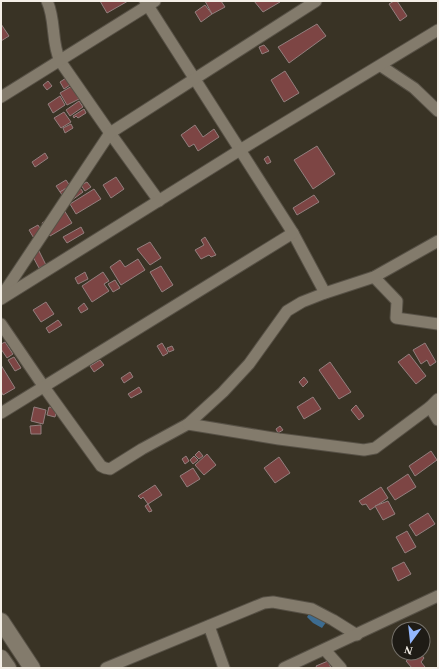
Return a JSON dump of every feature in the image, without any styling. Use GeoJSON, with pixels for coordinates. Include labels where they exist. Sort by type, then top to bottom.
{"type":"FeatureCollection","features":[{"type":"Feature","properties":{"kind":"main road"},"geometry":{"type":"LineString","coordinates":[[1,621],[32,668]]}},
{"type":"Feature","properties":{"kind":"main road"},"geometry":{"type":"LineString","coordinates":[[1,658],[8,668]]}},
{"type":"Feature","properties":{"kind":"street"},"geometry":{"type":"LineString","coordinates":[[47,1],[52,12],[55,51],[60,61],[159,201]]}},
{"type":"Feature","properties":{"kind":"street"},"geometry":{"type":"LineString","coordinates":[[1,298],[110,133],[316,1]]}},
{"type":"Feature","properties":{"kind":"street"},"geometry":{"type":"LineString","coordinates":[[1,97],[60,61],[149,2],[195,79],[293,233],[325,293]]}},
{"type":"Feature","properties":{"kind":"street"},"geometry":{"type":"LineString","coordinates":[[1,298],[240,150],[381,66],[438,30]]}},
{"type":"Feature","properties":{"kind":"street"},"geometry":{"type":"LineString","coordinates":[[381,66],[414,88],[438,112]]}},
{"type":"Feature","properties":{"kind":"street"},"geometry":{"type":"LineString","coordinates":[[1,413],[293,233]]}},
{"type":"Feature","properties":{"kind":"street"},"geometry":{"type":"LineString","coordinates":[[1,324],[101,466],[110,469],[142,449],[188,424],[223,392],[249,364],[287,311],[302,302],[325,293],[374,277],[438,241]]}},
{"type":"Feature","properties":{"kind":"street"},"geometry":{"type":"LineString","coordinates":[[374,277],[397,301],[396,318],[438,324]]}},
{"type":"Feature","properties":{"kind":"street"},"geometry":{"type":"LineString","coordinates":[[188,424],[279,439],[364,450],[375,448],[430,407],[438,399]]}},
{"type":"Feature","properties":{"kind":"street"},"geometry":{"type":"LineString","coordinates":[[430,407],[438,420]]}},
{"type":"Feature","properties":{"kind":"street"},"geometry":{"type":"LineString","coordinates":[[284,668],[438,596]]}},
{"type":"Feature","properties":{"kind":"street"},"geometry":{"type":"LineString","coordinates":[[106,668],[264,604],[273,602],[312,609],[357,635]]}},
{"type":"Feature","properties":{"kind":"street"},"geometry":{"type":"LineString","coordinates":[[209,626],[224,668]]}},
{"type":"Feature","properties":{"kind":"street"},"geometry":{"type":"LineString","coordinates":[[325,650],[341,668]]}},
{"type":"Feature","properties":{"kind":"water"},"geometry":{"type":"Polygon","coordinates":[[[312,609],[329,618],[322,628],[313,623],[307,617],[312,609]]]}},
{"type":"Feature","properties":{"kind":"building"},"geometry":{"type":"Polygon","coordinates":[[[100,1],[128,1],[107,13],[100,1]]]}},
{"type":"Feature","properties":{"kind":"building"},"geometry":{"type":"Polygon","coordinates":[[[205,1],[221,1],[225,7],[212,14],[205,1]]]}},
{"type":"Feature","properties":{"kind":"building"},"geometry":{"type":"Polygon","coordinates":[[[254,1],[279,1],[280,2],[263,12],[254,1]]]}},
{"type":"Feature","properties":{"kind":"building"},"geometry":{"type":"Polygon","coordinates":[[[397,1],[407,16],[400,21],[389,4],[397,1]]]}},
{"type":"Feature","properties":{"kind":"building"},"geometry":{"type":"Polygon","coordinates":[[[205,5],[212,14],[201,22],[195,12],[205,5]]]}},
{"type":"Feature","properties":{"kind":"building"},"geometry":{"type":"Polygon","coordinates":[[[1,24],[9,36],[1,41],[1,24]]]}},
{"type":"Feature","properties":{"kind":"building"},"geometry":{"type":"Polygon","coordinates":[[[317,24],[326,36],[289,63],[278,47],[317,24]]]}},
{"type":"Feature","properties":{"kind":"building"},"geometry":{"type":"Polygon","coordinates":[[[264,45],[269,51],[262,54],[259,47],[264,45]]]}},
{"type":"Feature","properties":{"kind":"building"},"geometry":{"type":"Polygon","coordinates":[[[285,71],[299,93],[284,102],[271,80],[285,71]]]}},
{"type":"Feature","properties":{"kind":"building"},"geometry":{"type":"Polygon","coordinates":[[[66,78],[70,85],[64,89],[60,82],[66,78]]]}},
{"type":"Feature","properties":{"kind":"building"},"geometry":{"type":"Polygon","coordinates":[[[48,81],[52,86],[47,90],[43,85],[48,81]]]}},
{"type":"Feature","properties":{"kind":"building"},"geometry":{"type":"Polygon","coordinates":[[[72,86],[79,99],[67,105],[60,93],[72,86]]]}},
{"type":"Feature","properties":{"kind":"building"},"geometry":{"type":"Polygon","coordinates":[[[60,96],[65,105],[53,113],[48,104],[60,96]]]}},
{"type":"Feature","properties":{"kind":"building"},"geometry":{"type":"Polygon","coordinates":[[[79,101],[83,107],[70,116],[66,110],[79,101]]]}},
{"type":"Feature","properties":{"kind":"building"},"geometry":{"type":"Polygon","coordinates":[[[84,109],[86,113],[78,118],[76,116],[74,118],[73,116],[84,109]]]}},
{"type":"Feature","properties":{"kind":"building"},"geometry":{"type":"Polygon","coordinates":[[[64,112],[71,122],[61,128],[54,118],[64,112]]]}},
{"type":"Feature","properties":{"kind":"building"},"geometry":{"type":"Polygon","coordinates":[[[71,124],[73,128],[65,133],[63,128],[71,124]]]}},
{"type":"Feature","properties":{"kind":"building"},"geometry":{"type":"Polygon","coordinates":[[[195,125],[203,137],[214,129],[219,137],[198,151],[194,144],[189,147],[181,135],[195,125]]]}},
{"type":"Feature","properties":{"kind":"building"},"geometry":{"type":"Polygon","coordinates":[[[317,146],[335,174],[313,189],[294,160],[317,146]]]}},
{"type":"Feature","properties":{"kind":"building"},"geometry":{"type":"Polygon","coordinates":[[[45,153],[48,158],[35,167],[32,162],[45,153]]]}},
{"type":"Feature","properties":{"kind":"building"},"geometry":{"type":"Polygon","coordinates":[[[268,156],[271,162],[267,164],[264,159],[268,156]]]}},
{"type":"Feature","properties":{"kind":"building"},"geometry":{"type":"Polygon","coordinates":[[[116,177],[124,189],[111,198],[103,185],[116,177]]]}},
{"type":"Feature","properties":{"kind":"building"},"geometry":{"type":"Polygon","coordinates":[[[66,180],[70,186],[60,192],[56,186],[66,180]]]}},
{"type":"Feature","properties":{"kind":"building"},"geometry":{"type":"Polygon","coordinates":[[[76,182],[83,192],[68,203],[60,192],[76,182]]]}},
{"type":"Feature","properties":{"kind":"building"},"geometry":{"type":"Polygon","coordinates":[[[87,182],[91,187],[85,191],[81,185],[87,182]]]}},
{"type":"Feature","properties":{"kind":"building"},"geometry":{"type":"Polygon","coordinates":[[[94,189],[101,199],[76,214],[70,204],[94,189]]]}},
{"type":"Feature","properties":{"kind":"building"},"geometry":{"type":"Polygon","coordinates":[[[314,195],[319,202],[297,215],[293,208],[314,195]]]}},
{"type":"Feature","properties":{"kind":"building"},"geometry":{"type":"Polygon","coordinates":[[[64,210],[72,223],[50,236],[42,223],[64,210]]]}},
{"type":"Feature","properties":{"kind":"building"},"geometry":{"type":"Polygon","coordinates":[[[38,225],[44,235],[35,240],[29,230],[38,225]]]}},
{"type":"Feature","properties":{"kind":"building"},"geometry":{"type":"Polygon","coordinates":[[[81,227],[84,233],[67,243],[63,237],[81,227]]]}},
{"type":"Feature","properties":{"kind":"building"},"geometry":{"type":"Polygon","coordinates":[[[205,237],[216,255],[211,257],[209,255],[201,259],[195,250],[204,245],[201,240],[205,237]]]}},
{"type":"Feature","properties":{"kind":"building"},"geometry":{"type":"Polygon","coordinates":[[[150,242],[161,258],[150,265],[137,249],[150,242]]]}},
{"type":"Feature","properties":{"kind":"building"},"geometry":{"type":"Polygon","coordinates":[[[39,251],[46,265],[39,268],[32,255],[39,251]]]}},
{"type":"Feature","properties":{"kind":"building"},"geometry":{"type":"Polygon","coordinates":[[[138,259],[145,270],[121,285],[110,267],[120,260],[125,267],[138,259]]]}},
{"type":"Feature","properties":{"kind":"building"},"geometry":{"type":"Polygon","coordinates":[[[161,266],[173,285],[162,292],[150,272],[161,266]]]}},
{"type":"Feature","properties":{"kind":"building"},"geometry":{"type":"Polygon","coordinates":[[[85,272],[88,279],[78,284],[75,278],[85,272]]]}},
{"type":"Feature","properties":{"kind":"building"},"geometry":{"type":"Polygon","coordinates":[[[103,272],[109,281],[104,284],[109,291],[92,302],[82,286],[103,272]]]}},
{"type":"Feature","properties":{"kind":"building"},"geometry":{"type":"Polygon","coordinates":[[[115,280],[120,288],[113,292],[108,284],[115,280]]]}},
{"type":"Feature","properties":{"kind":"building"},"geometry":{"type":"Polygon","coordinates":[[[46,302],[54,314],[41,322],[33,310],[46,302]]]}},
{"type":"Feature","properties":{"kind":"building"},"geometry":{"type":"Polygon","coordinates":[[[84,303],[88,309],[81,313],[78,308],[84,303]]]}},
{"type":"Feature","properties":{"kind":"building"},"geometry":{"type":"Polygon","coordinates":[[[58,320],[62,325],[49,333],[46,328],[58,320]]]}},
{"type":"Feature","properties":{"kind":"building"},"geometry":{"type":"Polygon","coordinates":[[[5,342],[13,354],[7,358],[1,349],[1,344],[5,342]]]}},
{"type":"Feature","properties":{"kind":"building"},"geometry":{"type":"Polygon","coordinates":[[[162,343],[168,353],[163,356],[157,346],[162,343]]]}},
{"type":"Feature","properties":{"kind":"building"},"geometry":{"type":"Polygon","coordinates":[[[425,343],[436,362],[430,366],[427,360],[421,364],[413,350],[425,343]]]}},
{"type":"Feature","properties":{"kind":"building"},"geometry":{"type":"Polygon","coordinates":[[[172,346],[174,350],[169,352],[167,348],[172,346]]]}},
{"type":"Feature","properties":{"kind":"building"},"geometry":{"type":"Polygon","coordinates":[[[409,354],[426,376],[416,384],[398,362],[409,354]]]}},
{"type":"Feature","properties":{"kind":"building"},"geometry":{"type":"Polygon","coordinates":[[[14,357],[21,368],[15,371],[8,360],[14,357]]]}},
{"type":"Feature","properties":{"kind":"building"},"geometry":{"type":"Polygon","coordinates":[[[100,360],[104,365],[94,372],[90,366],[100,360]]]}},
{"type":"Feature","properties":{"kind":"building"},"geometry":{"type":"Polygon","coordinates":[[[330,362],[351,392],[339,399],[319,370],[330,362]]]}},
{"type":"Feature","properties":{"kind":"building"},"geometry":{"type":"Polygon","coordinates":[[[1,365],[15,388],[3,395],[1,391],[1,365]]]}},
{"type":"Feature","properties":{"kind":"building"},"geometry":{"type":"Polygon","coordinates":[[[130,372],[133,377],[124,383],[121,378],[130,372]]]}},
{"type":"Feature","properties":{"kind":"building"},"geometry":{"type":"Polygon","coordinates":[[[304,377],[308,382],[303,387],[299,382],[304,377]]]}},
{"type":"Feature","properties":{"kind":"building"},"geometry":{"type":"Polygon","coordinates":[[[139,387],[142,392],[131,398],[128,394],[139,387]]]}},
{"type":"Feature","properties":{"kind":"building"},"geometry":{"type":"Polygon","coordinates":[[[313,397],[321,409],[304,419],[297,407],[313,397]]]}},
{"type":"Feature","properties":{"kind":"building"},"geometry":{"type":"Polygon","coordinates":[[[356,405],[364,416],[359,420],[351,410],[356,405]]]}},
{"type":"Feature","properties":{"kind":"building"},"geometry":{"type":"Polygon","coordinates":[[[34,407],[46,410],[43,424],[31,421],[34,407]]]}},
{"type":"Feature","properties":{"kind":"building"},"geometry":{"type":"Polygon","coordinates":[[[49,407],[57,409],[55,417],[47,415],[49,407]]]}},
{"type":"Feature","properties":{"kind":"building"},"geometry":{"type":"Polygon","coordinates":[[[41,425],[41,434],[31,434],[30,426],[41,425]]]}},
{"type":"Feature","properties":{"kind":"building"},"geometry":{"type":"Polygon","coordinates":[[[280,426],[283,430],[278,433],[276,429],[280,426]]]}},
{"type":"Feature","properties":{"kind":"building"},"geometry":{"type":"Polygon","coordinates":[[[199,451],[203,456],[199,459],[195,455],[199,451]]]}},
{"type":"Feature","properties":{"kind":"building"},"geometry":{"type":"Polygon","coordinates":[[[431,451],[437,460],[415,476],[409,466],[431,451]]]}},
{"type":"Feature","properties":{"kind":"building"},"geometry":{"type":"Polygon","coordinates":[[[207,454],[216,465],[204,475],[195,465],[207,454]]]}},
{"type":"Feature","properties":{"kind":"building"},"geometry":{"type":"Polygon","coordinates":[[[186,456],[189,461],[185,464],[182,459],[186,456]]]}},
{"type":"Feature","properties":{"kind":"building"},"geometry":{"type":"Polygon","coordinates":[[[194,456],[198,460],[193,464],[190,460],[194,456]]]}},
{"type":"Feature","properties":{"kind":"building"},"geometry":{"type":"Polygon","coordinates":[[[279,457],[290,473],[275,483],[264,468],[279,457]]]}},
{"type":"Feature","properties":{"kind":"building"},"geometry":{"type":"Polygon","coordinates":[[[193,468],[200,479],[187,487],[180,476],[193,468]]]}},
{"type":"Feature","properties":{"kind":"building"},"geometry":{"type":"Polygon","coordinates":[[[408,474],[416,487],[395,500],[387,488],[408,474]]]}},
{"type":"Feature","properties":{"kind":"building"},"geometry":{"type":"Polygon","coordinates":[[[155,485],[162,495],[148,504],[143,497],[141,499],[138,496],[155,485]]]}},
{"type":"Feature","properties":{"kind":"building"},"geometry":{"type":"Polygon","coordinates":[[[381,487],[388,498],[370,510],[366,504],[362,505],[359,501],[381,487]]]}},
{"type":"Feature","properties":{"kind":"building"},"geometry":{"type":"Polygon","coordinates":[[[388,501],[395,514],[383,520],[375,506],[388,501]]]}},
{"type":"Feature","properties":{"kind":"building"},"geometry":{"type":"Polygon","coordinates":[[[148,504],[152,511],[149,512],[145,506],[148,504]]]}},
{"type":"Feature","properties":{"kind":"building"},"geometry":{"type":"Polygon","coordinates":[[[428,513],[435,524],[416,536],[409,525],[428,513]]]}},
{"type":"Feature","properties":{"kind":"building"},"geometry":{"type":"Polygon","coordinates":[[[407,531],[416,547],[405,553],[396,537],[407,531]]]}},
{"type":"Feature","properties":{"kind":"building"},"geometry":{"type":"Polygon","coordinates":[[[404,562],[411,574],[398,581],[392,568],[404,562]]]}},
{"type":"Feature","properties":{"kind":"building"},"geometry":{"type":"Polygon","coordinates":[[[328,661],[331,668],[317,668],[316,666],[328,661]]]}},
{"type":"Feature","properties":{"kind":"building"},"geometry":{"type":"Polygon","coordinates":[[[406,661],[422,661],[425,667],[424,668],[412,668],[406,661]]]}}]}
